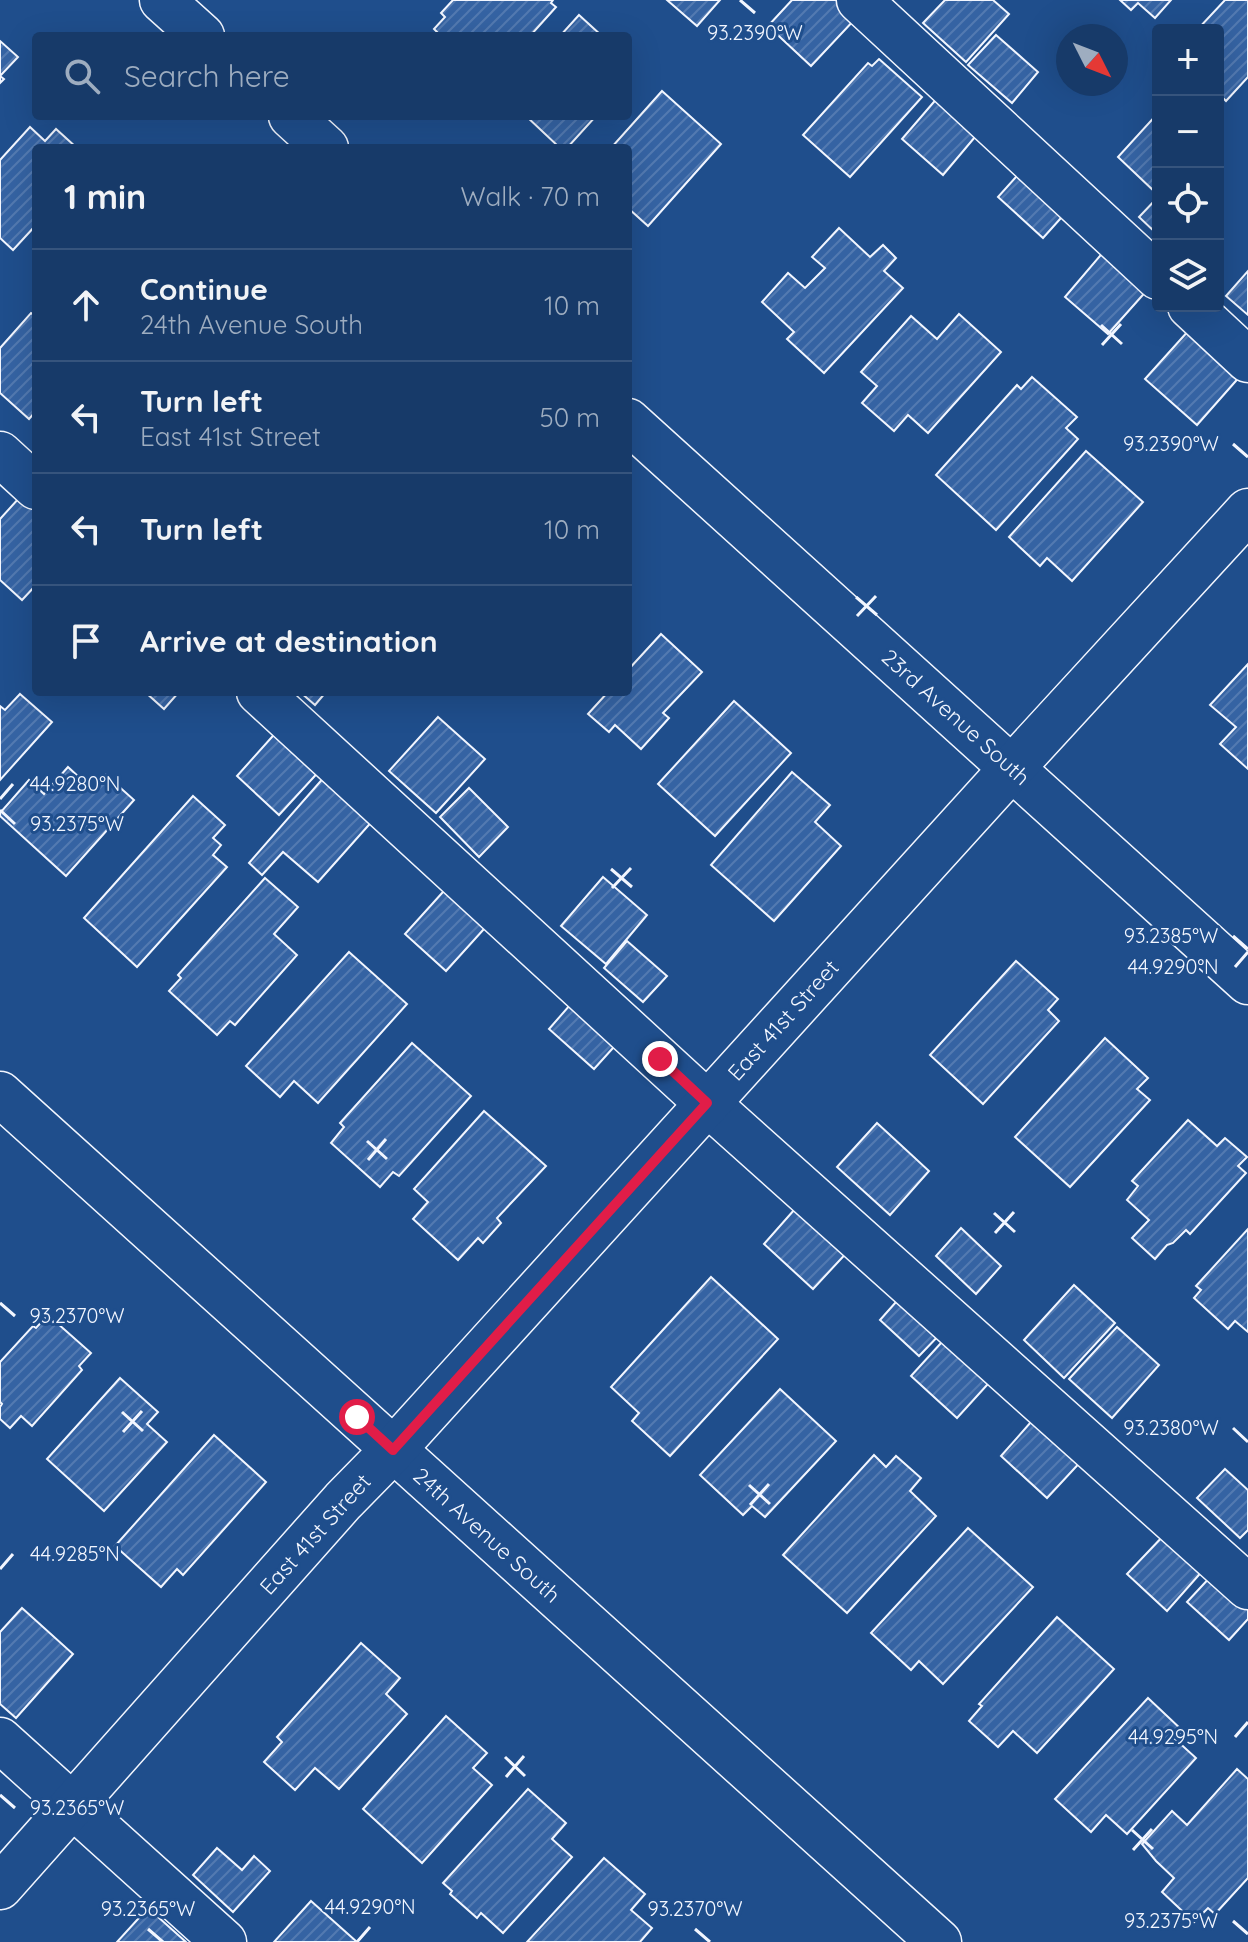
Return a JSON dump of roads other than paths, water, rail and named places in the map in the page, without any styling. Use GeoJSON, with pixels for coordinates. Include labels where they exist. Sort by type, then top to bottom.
{"type":"FeatureCollection","features":[{"type":"Feature","properties":{"kind":"street"},"geometry":{"type":"LineString","coordinates":[[162,0],[198,32]]}},
{"type":"Feature","properties":{"kind":"street"},"geometry":{"type":"LineString","coordinates":[[859,0],[1152,271]]}},
{"type":"Feature","properties":{"kind":"street"},"geometry":{"type":"LineString","coordinates":[[295,120],[322,144]]}},
{"type":"Feature","properties":{"kind":"street"},"geometry":{"type":"LineString","coordinates":[[1196,312],[1248,360]]}},
{"type":"Feature","properties":{"kind":"street","name":"23rd Avenue South"},"geometry":{"type":"LineString","coordinates":[[632,425],[1248,982]]}},
{"type":"Feature","properties":{"kind":"street"},"geometry":{"type":"LineString","coordinates":[[0,454],[32,483]]}},
{"type":"Feature","properties":{"kind":"street","name":"East 41st Street"},"geometry":{"type":"LineString","coordinates":[[0,1887],[343,1501],[393,1450],[1248,511]]}},
{"type":"Feature","properties":{"kind":"street"},"geometry":{"type":"LineString","coordinates":[[263,696],[707,1103],[1248,1587]]}},
{"type":"Feature","properties":{"kind":"street","name":"24th Avenue South"},"geometry":{"type":"LineString","coordinates":[[0,1094],[939,1942]]}},
{"type":"Feature","properties":{"kind":"street"},"geometry":{"type":"LineString","coordinates":[[0,1740],[224,1942]]}}]}
